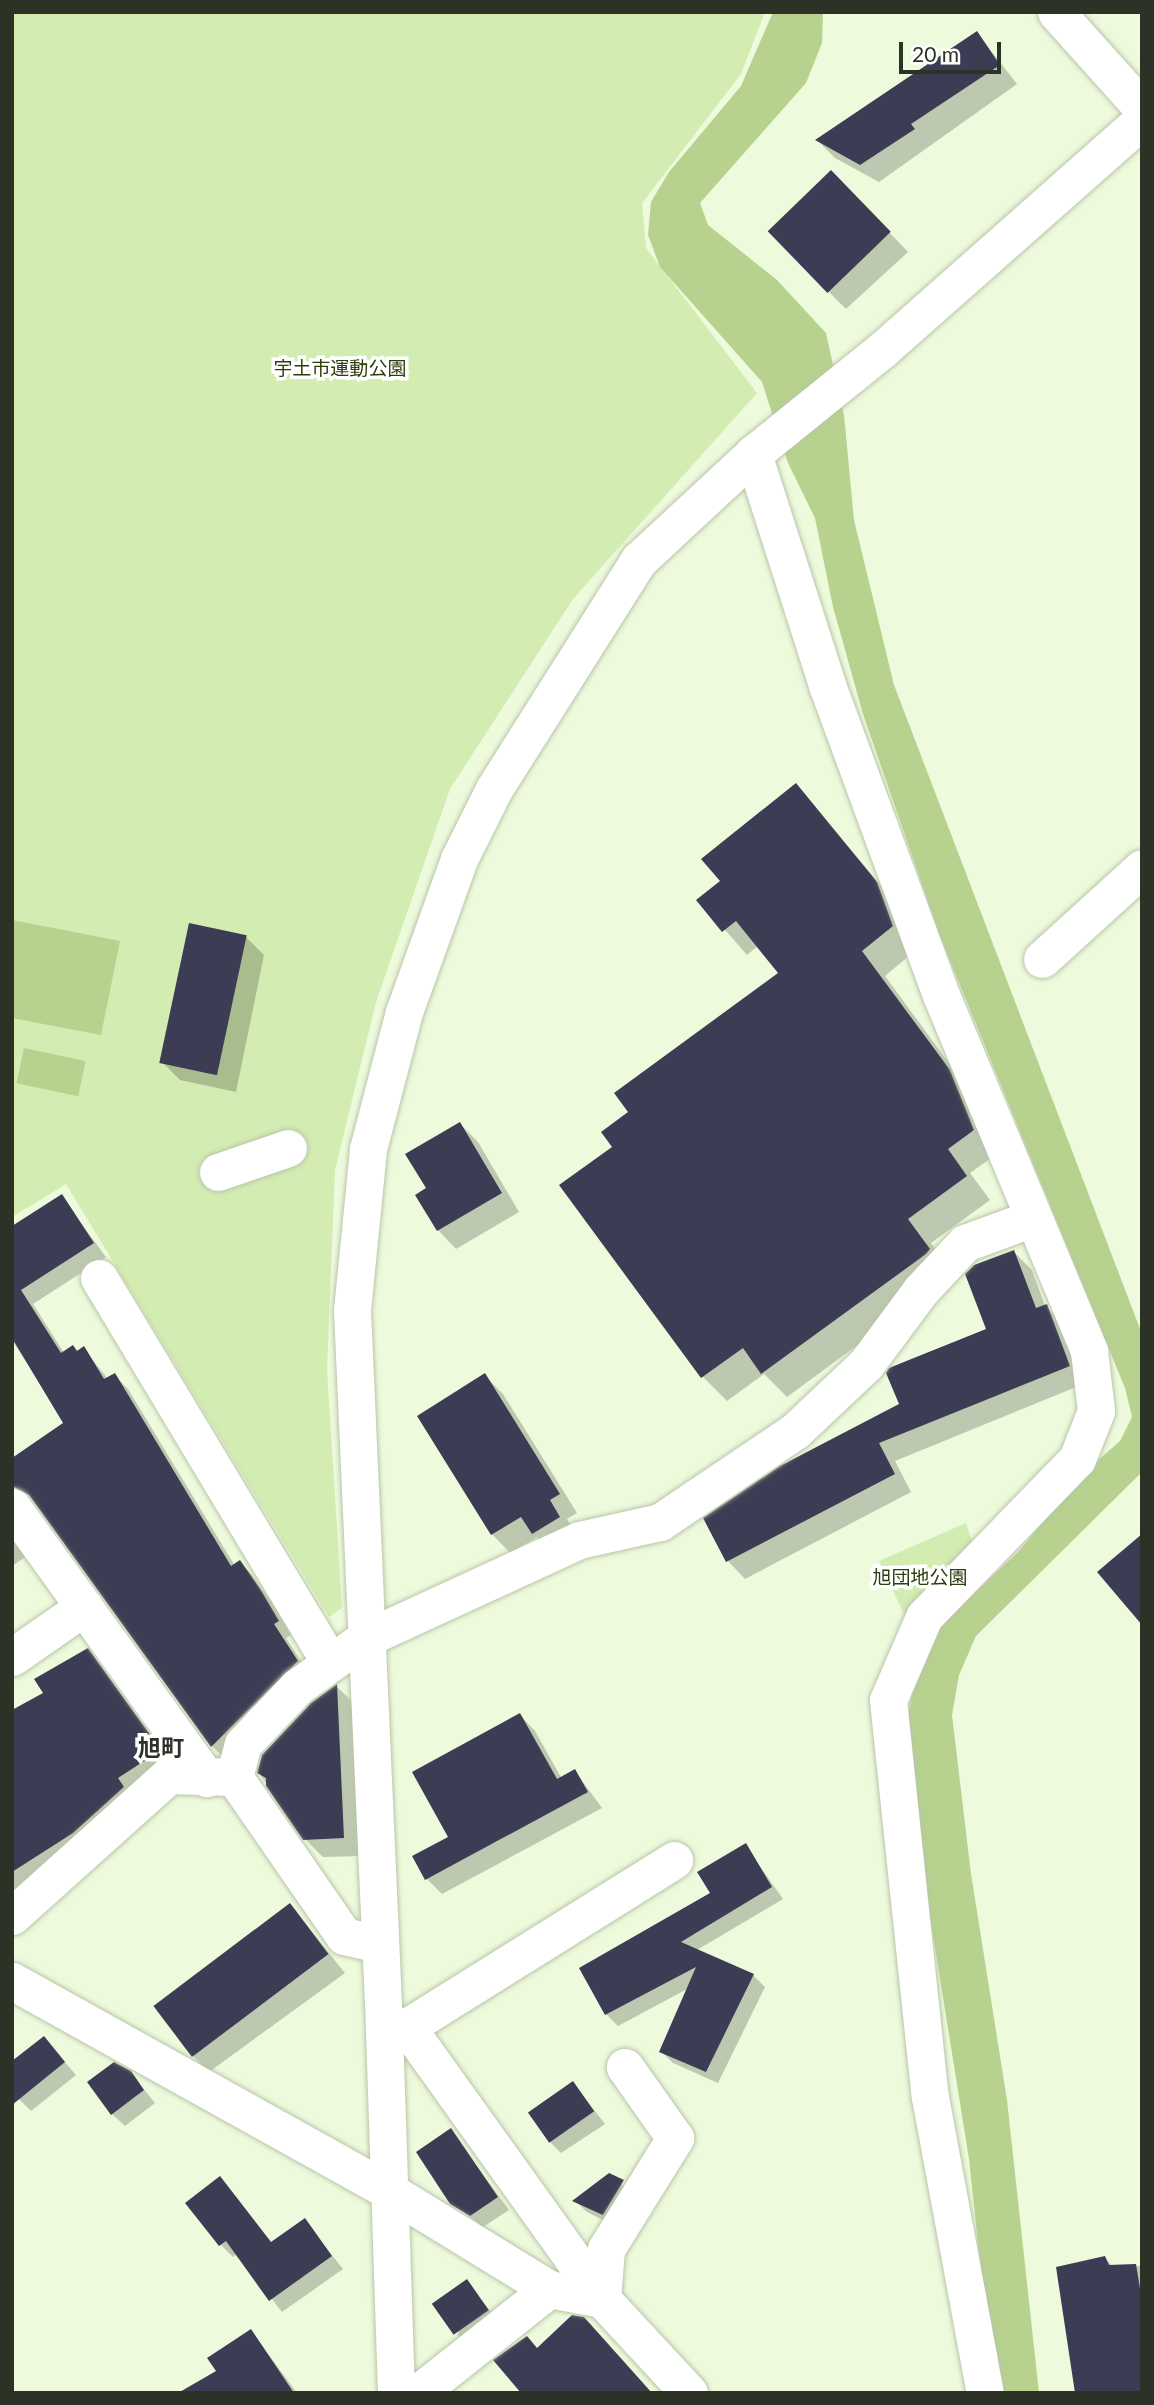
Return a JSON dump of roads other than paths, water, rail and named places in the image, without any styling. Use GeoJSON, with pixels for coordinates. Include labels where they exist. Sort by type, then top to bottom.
{"type":"FeatureCollection","features":[{"type":"Feature","properties":{"kind":"street"},"geometry":{"type":"LineString","coordinates":[[1056,12],[1142,108]]}},
{"type":"Feature","properties":{"kind":"street"},"geometry":{"type":"LineString","coordinates":[[396,2393],[391,2192],[396,2026],[380,1944],[363,1639],[352,1310],[368,1149],[404,1012],[459,859],[494,789],[639,560],[753,454],[882,350],[1142,120]]}},
{"type":"Feature","properties":{"kind":"street"},"geometry":{"type":"LineString","coordinates":[[753,454],[841,723],[941,995],[1089,1351],[1096,1410],[1077,1459],[924,1617],[888,1700],[930,2097],[985,2393]]}},
{"type":"Feature","properties":{"kind":"street"},"geometry":{"type":"LineString","coordinates":[[1042,959],[1142,868]]}},
{"type":"Feature","properties":{"kind":"street"},"geometry":{"type":"LineString","coordinates":[[218,1172],[288,1148]]}},
{"type":"Feature","properties":{"kind":"street"},"geometry":{"type":"LineString","coordinates":[[221,1778],[243,1744],[297,1687],[363,1639],[579,1540],[660,1522],[795,1431],[866,1364],[921,1290],[965,1243],[1032,1218]]}},
{"type":"Feature","properties":{"kind":"street"},"geometry":{"type":"LineString","coordinates":[[99,1278],[330,1663]]}},
{"type":"Feature","properties":{"kind":"street"},"geometry":{"type":"LineString","coordinates":[[12,1507],[84,1607],[344,1936],[380,1944]]}},
{"type":"Feature","properties":{"kind":"street"},"geometry":{"type":"LineString","coordinates":[[12,1657],[84,1607]]}},
{"type":"Feature","properties":{"kind":"street"},"geometry":{"type":"LineString","coordinates":[[12,1916],[169,1776],[221,1778]]}},
{"type":"Feature","properties":{"kind":"street"},"geometry":{"type":"LineString","coordinates":[[396,2026],[674,1860]]}},
{"type":"Feature","properties":{"kind":"street"},"geometry":{"type":"LineString","coordinates":[[12,1981],[391,2192],[549,2289],[602,2299]]}},
{"type":"Feature","properties":{"kind":"street"},"geometry":{"type":"LineString","coordinates":[[396,2026],[602,2299],[689,2393]]}},
{"type":"Feature","properties":{"kind":"street"},"geometry":{"type":"LineString","coordinates":[[602,2299],[606,2249],[675,2138],[625,2067]]}},
{"type":"Feature","properties":{"kind":"street"},"geometry":{"type":"LineString","coordinates":[[418,2393],[549,2289]]}},
{"type":"Feature","properties":{"kind":"district","name":"旭町"},"geometry":{"type":"Point","coordinates":[161,1747]}},
{"type":"Feature","properties":{"kind":"park label","name":"宇土市運動公園"},"geometry":{"type":"Point","coordinates":[340,368]}},
{"type":"Feature","properties":{"kind":"park label","name":"旭団地公園"},"geometry":{"type":"Point","coordinates":[920,1577]}}]}
